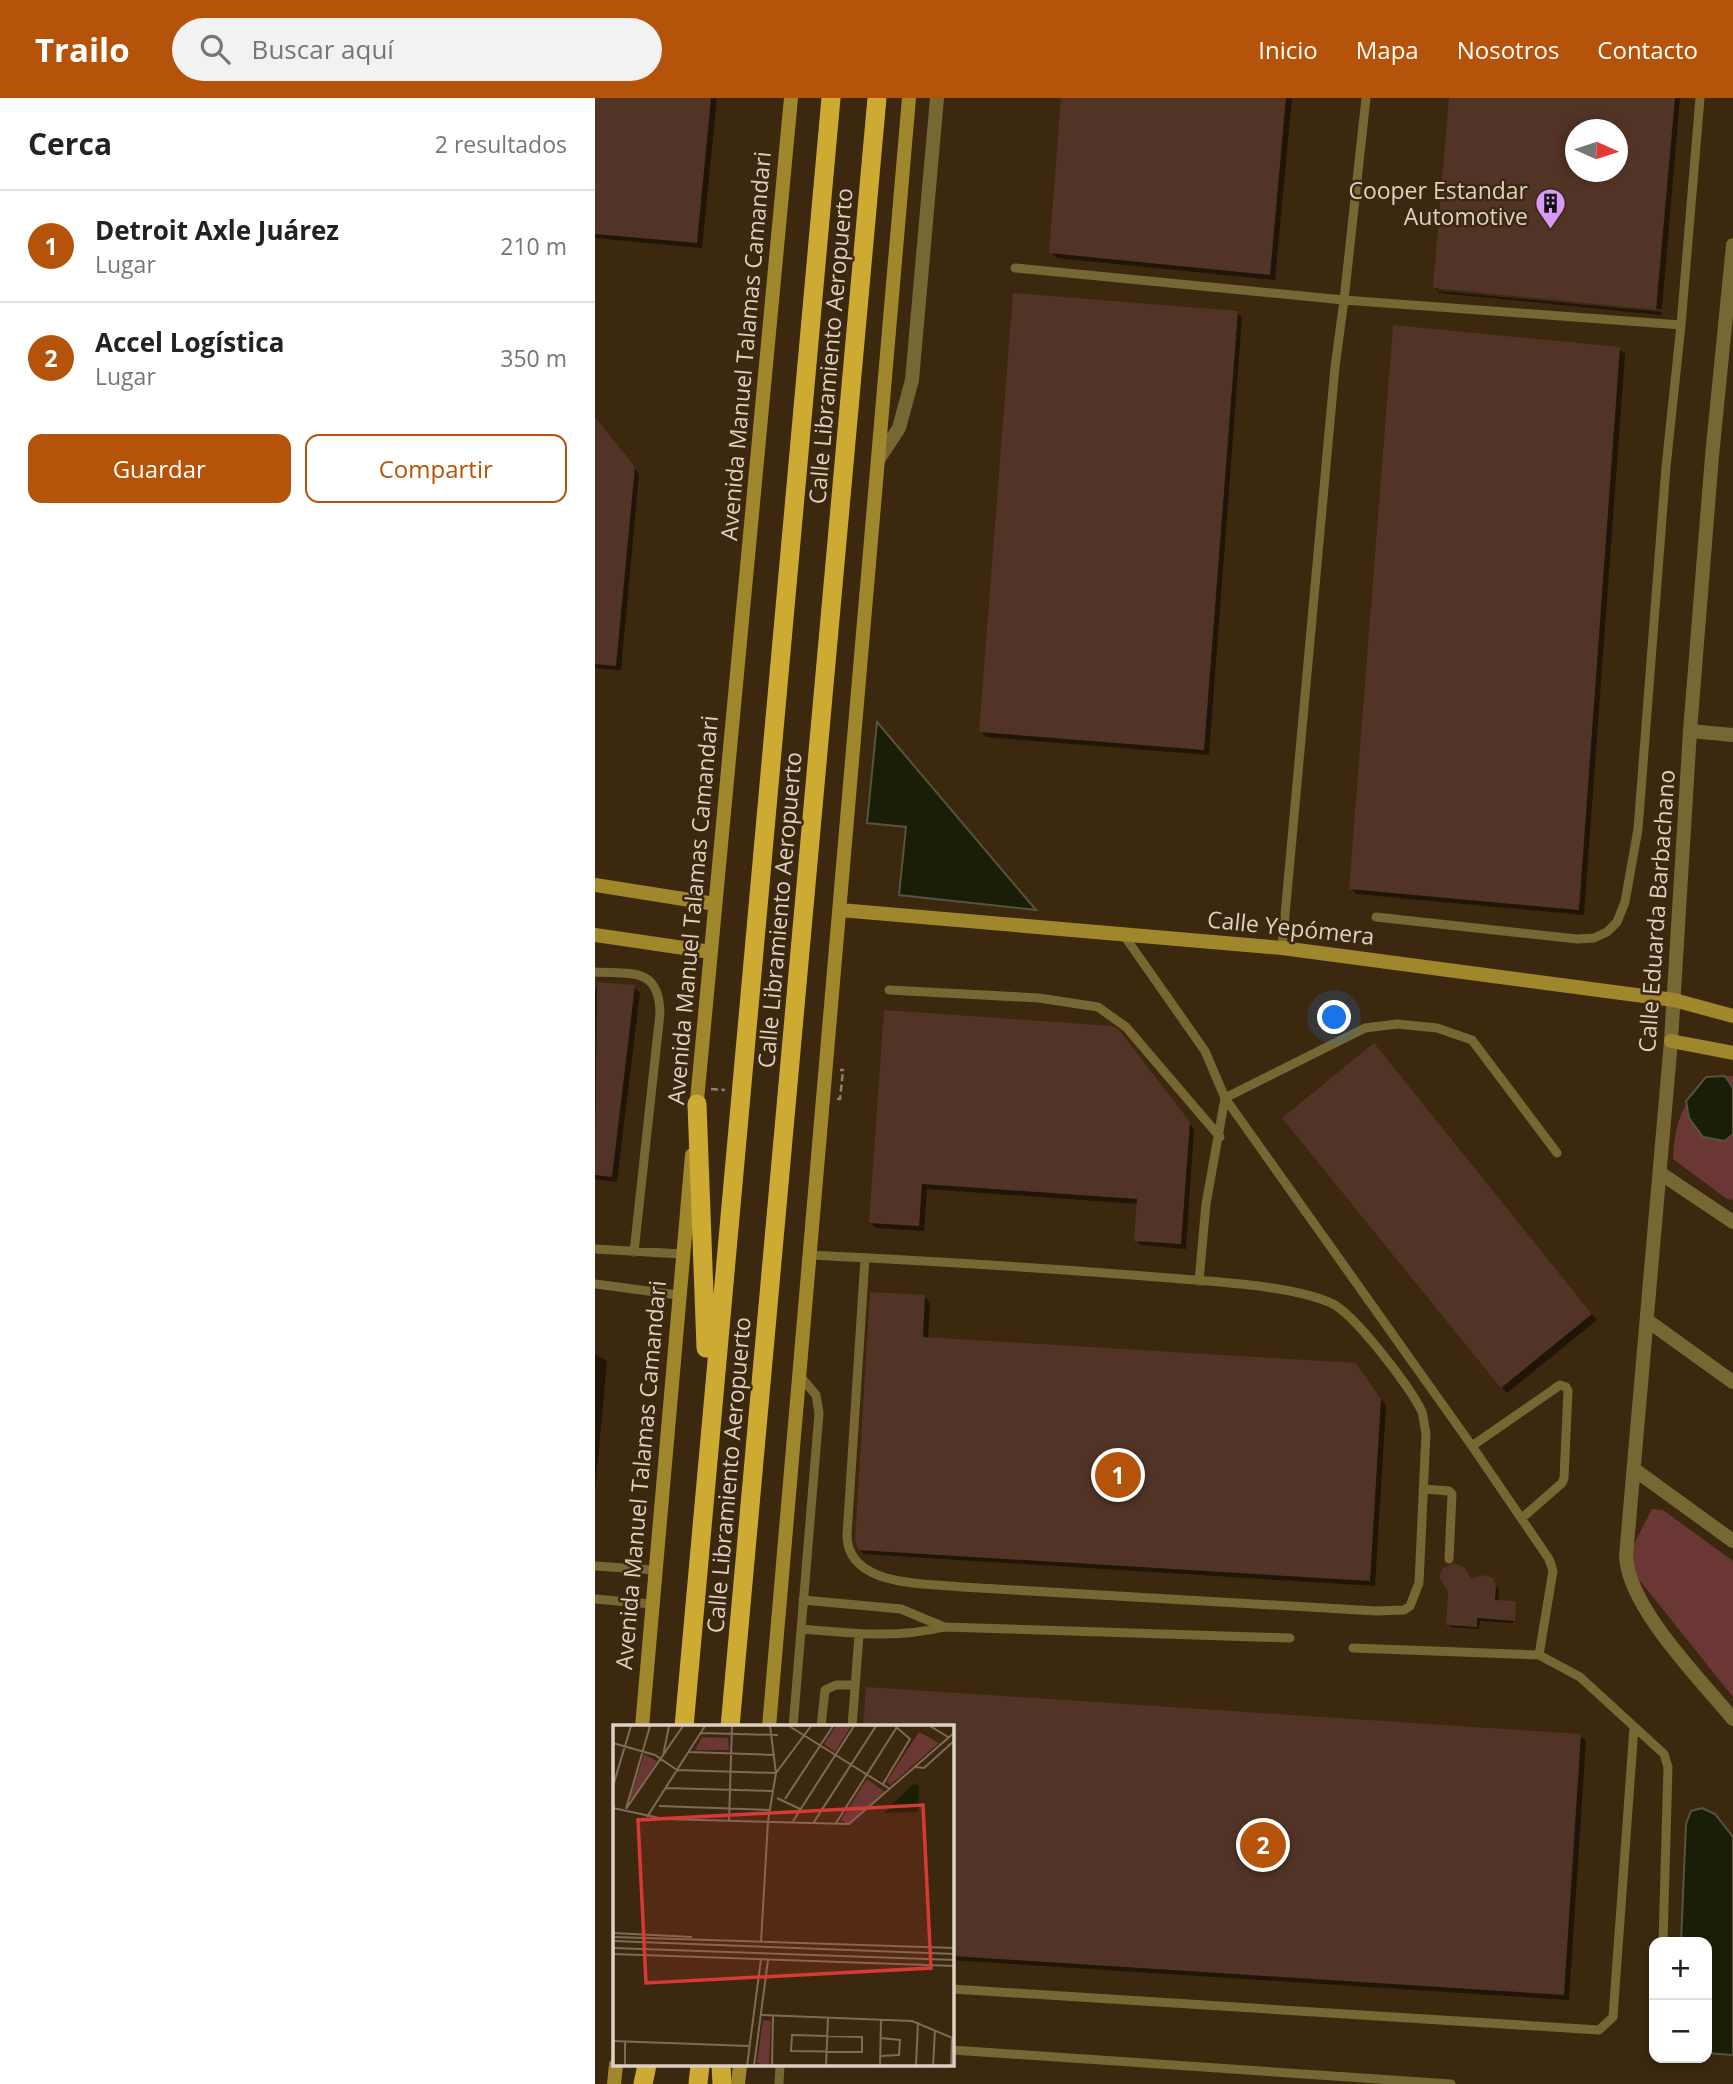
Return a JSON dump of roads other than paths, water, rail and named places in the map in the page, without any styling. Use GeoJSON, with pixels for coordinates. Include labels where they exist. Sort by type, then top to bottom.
{"type":"FeatureCollection","features":[{"type":"Feature","properties":{"kind":"highway","name":"Calle Libramiento Aeropuerto"},"geometry":{"type":"LineString","coordinates":[[684,1725],[831,98]]}},
{"type":"Feature","properties":{"kind":"highway","name":"Calle Libramiento Aeropuerto"},"geometry":{"type":"LineString","coordinates":[[730,1725],[877,98]]}},
{"type":"Feature","properties":{"kind":"highway"},"geometry":{"type":"LineString","coordinates":[[699,1096],[709,1427]]}},
{"type":"Feature","properties":{"kind":"highway"},"geometry":{"type":"LineString","coordinates":[[643,2084],[647,2066]]}},
{"type":"Feature","properties":{"kind":"highway"},"geometry":{"type":"LineString","coordinates":[[655,2084],[656,2066]]}},
{"type":"Feature","properties":{"kind":"highway"},"geometry":{"type":"LineString","coordinates":[[698,2084],[700,2066]]}},
{"type":"Feature","properties":{"kind":"highway"},"geometry":{"type":"LineString","coordinates":[[721,2066],[722,2084]]}},
{"type":"Feature","properties":{"kind":"main road","name":"Avenida Manuel Talamas Camandari"},"geometry":{"type":"LineString","coordinates":[[642,1725],[678,1294],[699,1096],[791,98]]}},
{"type":"Feature","properties":{"kind":"main road"},"geometry":{"type":"LineString","coordinates":[[769,1725],[909,98]]}},
{"type":"Feature","properties":{"kind":"main road"},"geometry":{"type":"LineString","coordinates":[[595,885],[715,904]]}},
{"type":"Feature","properties":{"kind":"main road","name":"Calle Yepómera"},"geometry":{"type":"LineString","coordinates":[[840,910],[1282,948],[1674,1000],[1733,1016]]}},
{"type":"Feature","properties":{"kind":"main road"},"geometry":{"type":"LineString","coordinates":[[595,935],[711,952]]}},
{"type":"Feature","properties":{"kind":"main road"},"geometry":{"type":"LineString","coordinates":[[1671,1041],[1733,1053]]}},
{"type":"Feature","properties":{"kind":"main road"},"geometry":{"type":"LineString","coordinates":[[614,2084],[616,2066]]}},
{"type":"Feature","properties":{"kind":"main road"},"geometry":{"type":"LineString","coordinates":[[738,2084],[740,2066]]}},
{"type":"Feature","properties":{"kind":"street"},"geometry":{"type":"LineString","coordinates":[[878,460],[899,428],[912,380],[937,98]]}},
{"type":"Feature","properties":{"kind":"street","name":"Calle Eduarda Barbachano"},"geometry":{"type":"LineString","coordinates":[[1733,245],[1726,296],[1690,731],[1671,1041],[1626,1556],[1629,1580],[1641,1605],[1733,1719]]}},
{"type":"Feature","properties":{"kind":"street"},"geometry":{"type":"LineString","coordinates":[[1690,731],[1733,735]]}},
{"type":"Feature","properties":{"kind":"street"},"geometry":{"type":"LineString","coordinates":[[1660,1173],[1733,1222]]}},
{"type":"Feature","properties":{"kind":"street"},"geometry":{"type":"LineString","coordinates":[[1648,1321],[1733,1382]]}},
{"type":"Feature","properties":{"kind":"street"},"geometry":{"type":"LineString","coordinates":[[1635,1470],[1733,1541]]}},
{"type":"Feature","properties":{"kind":"lane"},"geometry":{"type":"LineString","coordinates":[[1282,948],[1327,449],[1366,98]]}},
{"type":"Feature","properties":{"kind":"lane"},"geometry":{"type":"LineString","coordinates":[[1376,917],[1577,939],[1607,932],[1617,922],[1625,902],[1638,829],[1666,467],[1700,98]]}},
{"type":"Feature","properties":{"kind":"lane"},"geometry":{"type":"LineString","coordinates":[[1016,268],[1344,300],[1681,325]]}},
{"type":"Feature","properties":{"kind":"lane"},"geometry":{"type":"LineString","coordinates":[[1123,933],[1205,1051],[1225,1098],[1549,1559],[1553,1571],[1539,1655]]}},
{"type":"Feature","properties":{"kind":"lane"},"geometry":{"type":"LineString","coordinates":[[595,972],[643,977],[655,982],[659,991],[660,1013],[634,1252]]}},
{"type":"Feature","properties":{"kind":"lane"},"geometry":{"type":"LineString","coordinates":[[889,990],[1039,998],[1098,1007],[1126,1027],[1220,1137]]}},
{"type":"Feature","properties":{"kind":"lane"},"geometry":{"type":"LineString","coordinates":[[1225,1098],[1286,1069],[1320,1047],[1364,1028],[1397,1024],[1437,1028],[1472,1040],[1557,1153]]}},
{"type":"Feature","properties":{"kind":"lane"},"geometry":{"type":"LineString","coordinates":[[1199,1281],[1206,1204],[1225,1098]]}},
{"type":"Feature","properties":{"kind":"lane"},"geometry":{"type":"LineString","coordinates":[[595,1249],[682,1254]]}},
{"type":"Feature","properties":{"kind":"lane"},"geometry":{"type":"LineString","coordinates":[[810,1255],[1025,1266],[1199,1281],[1294,1293],[1332,1303],[1345,1312],[1391,1366],[1422,1413],[1426,1433],[1416,1598],[1404,1610],[1243,1605],[975,1588],[903,1582],[878,1575],[855,1562],[847,1548],[865,1258]]}},
{"type":"Feature","properties":{"kind":"lane"},"geometry":{"type":"LineString","coordinates":[[595,1283],[678,1294]]}},
{"type":"Feature","properties":{"kind":"lane"},"geometry":{"type":"LineString","coordinates":[[793,1725],[819,1413],[816,1395],[799,1375]]}},
{"type":"Feature","properties":{"kind":"lane"},"geometry":{"type":"LineString","coordinates":[[1472,1446],[1560,1385],[1566,1387],[1564,1478],[1562,1483],[1522,1518]]}},
{"type":"Feature","properties":{"kind":"lane"},"geometry":{"type":"LineString","coordinates":[[1424,1489],[1449,1491],[1453,1494],[1449,1559]]}},
{"type":"Feature","properties":{"kind":"lane"},"geometry":{"type":"LineString","coordinates":[[595,1566],[654,1570]]}},
{"type":"Feature","properties":{"kind":"lane"},"geometry":{"type":"LineString","coordinates":[[595,1599],[651,1604]]}},
{"type":"Feature","properties":{"kind":"lane"},"geometry":{"type":"LineString","coordinates":[[803,1600],[901,1609],[944,1627]]}},
{"type":"Feature","properties":{"kind":"lane"},"geometry":{"type":"LineString","coordinates":[[801,1629],[859,1635],[913,1634],[944,1627],[1290,1638]]}},
{"type":"Feature","properties":{"kind":"lane"},"geometry":{"type":"LineString","coordinates":[[852,1725],[859,1635]]}},
{"type":"Feature","properties":{"kind":"lane"},"geometry":{"type":"LineString","coordinates":[[1353,1648],[1539,1655],[1580,1677],[1664,1754],[1668,1767],[1663,1937]]}},
{"type":"Feature","properties":{"kind":"lane"},"geometry":{"type":"LineString","coordinates":[[821,1725],[825,1690],[837,1685],[855,1685]]}},
{"type":"Feature","properties":{"kind":"lane"},"geometry":{"type":"LineString","coordinates":[[954,1989],[1599,2030],[1613,2017],[1634,1727]]}},
{"type":"Feature","properties":{"kind":"lane"},"geometry":{"type":"LineString","coordinates":[[954,2050],[1451,2084]]}},
{"type":"Feature","properties":{"kind":"lane"},"geometry":{"type":"LineString","coordinates":[[779,2084],[780,2066]]}},
{"type":"Feature","properties":{"kind":"place","name":"Cooper Estandar Automotive"},"geometry":{"type":"Point","coordinates":[1551,230]}},
{"type":"Feature","properties":{"kind":"place","name":"Detroit Axle Juárez"},"geometry":{"type":"Point","coordinates":[1118,1475]}},
{"type":"Feature","properties":{"kind":"place","name":"Accel Logística"},"geometry":{"type":"Point","coordinates":[1263,1845]}}]}
